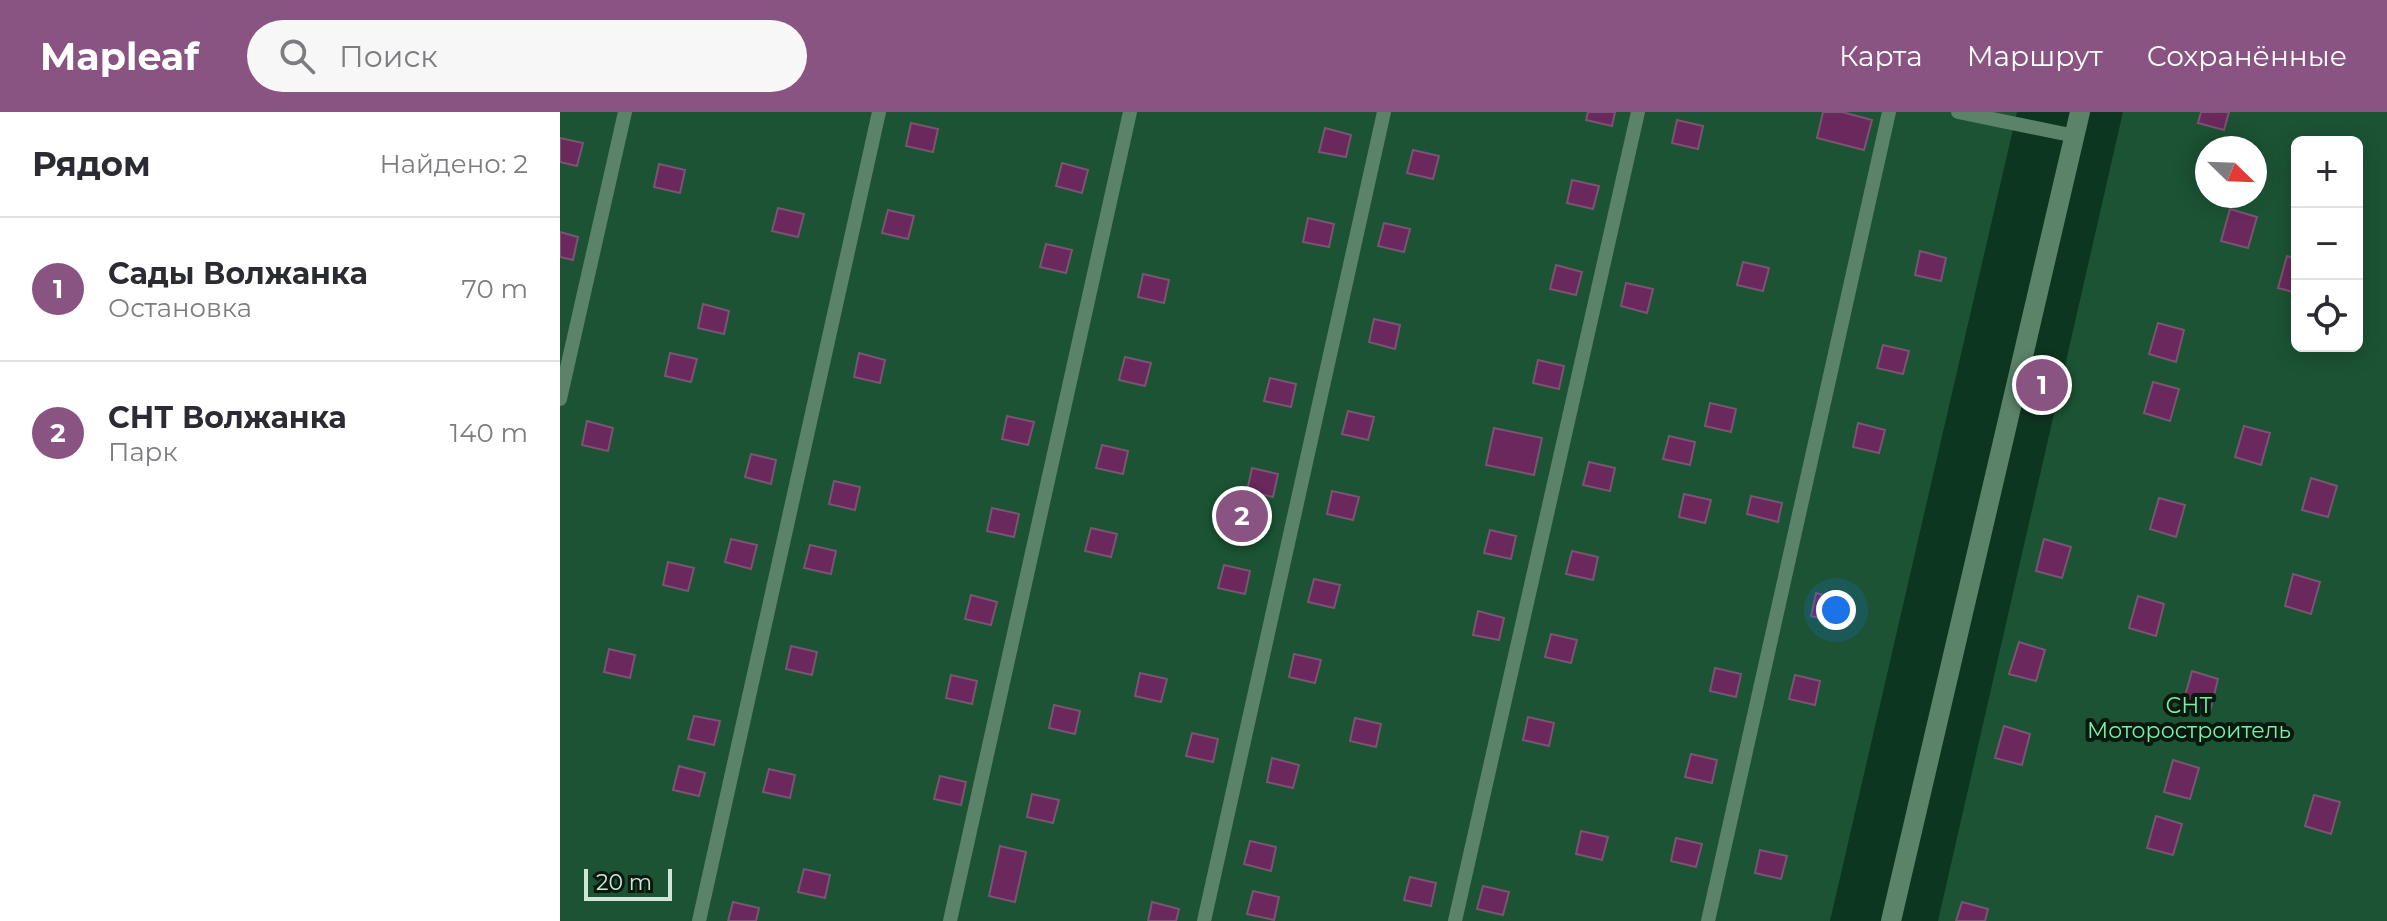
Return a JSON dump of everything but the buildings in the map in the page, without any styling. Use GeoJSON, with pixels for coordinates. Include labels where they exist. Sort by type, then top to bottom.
{"type":"FeatureCollection","features":[{"type":"Feature","properties":{"kind":"street"},"geometry":{"type":"LineString","coordinates":[[1891,921],[2080,112]]}},
{"type":"Feature","properties":{"kind":"lane"},"geometry":{"type":"LineString","coordinates":[[560,399],[625,112]]}},
{"type":"Feature","properties":{"kind":"lane"},"geometry":{"type":"LineString","coordinates":[[699,921],[879,112]]}},
{"type":"Feature","properties":{"kind":"lane"},"geometry":{"type":"LineString","coordinates":[[950,921],[1130,112]]}},
{"type":"Feature","properties":{"kind":"lane"},"geometry":{"type":"LineString","coordinates":[[1204,921],[1384,112]]}},
{"type":"Feature","properties":{"kind":"lane"},"geometry":{"type":"LineString","coordinates":[[1455,921],[1638,112]]}},
{"type":"Feature","properties":{"kind":"lane"},"geometry":{"type":"LineString","coordinates":[[1708,921],[1889,112]]}},
{"type":"Feature","properties":{"kind":"lane"},"geometry":{"type":"LineString","coordinates":[[1958,112],[2075,136]]}},
{"type":"Feature","properties":{"kind":"green space"},"geometry":{"type":"Polygon","coordinates":[[[560,112],[2017,112],[1830,921],[560,921],[560,112]]]}},
{"type":"Feature","properties":{"kind":"green space","name":"СНТ Моторостроитель"},"geometry":{"type":"Polygon","coordinates":[[[2123,112],[2387,112],[2387,921],[1938,921],[2123,112]]]}},
{"type":"Feature","properties":{"kind":"place","name":"Сады Волжанка"},"geometry":{"type":"Point","coordinates":[2042,385]}},
{"type":"Feature","properties":{"kind":"place","name":"СНТ Волжанка"},"geometry":{"type":"Point","coordinates":[1242,516]}}]}
